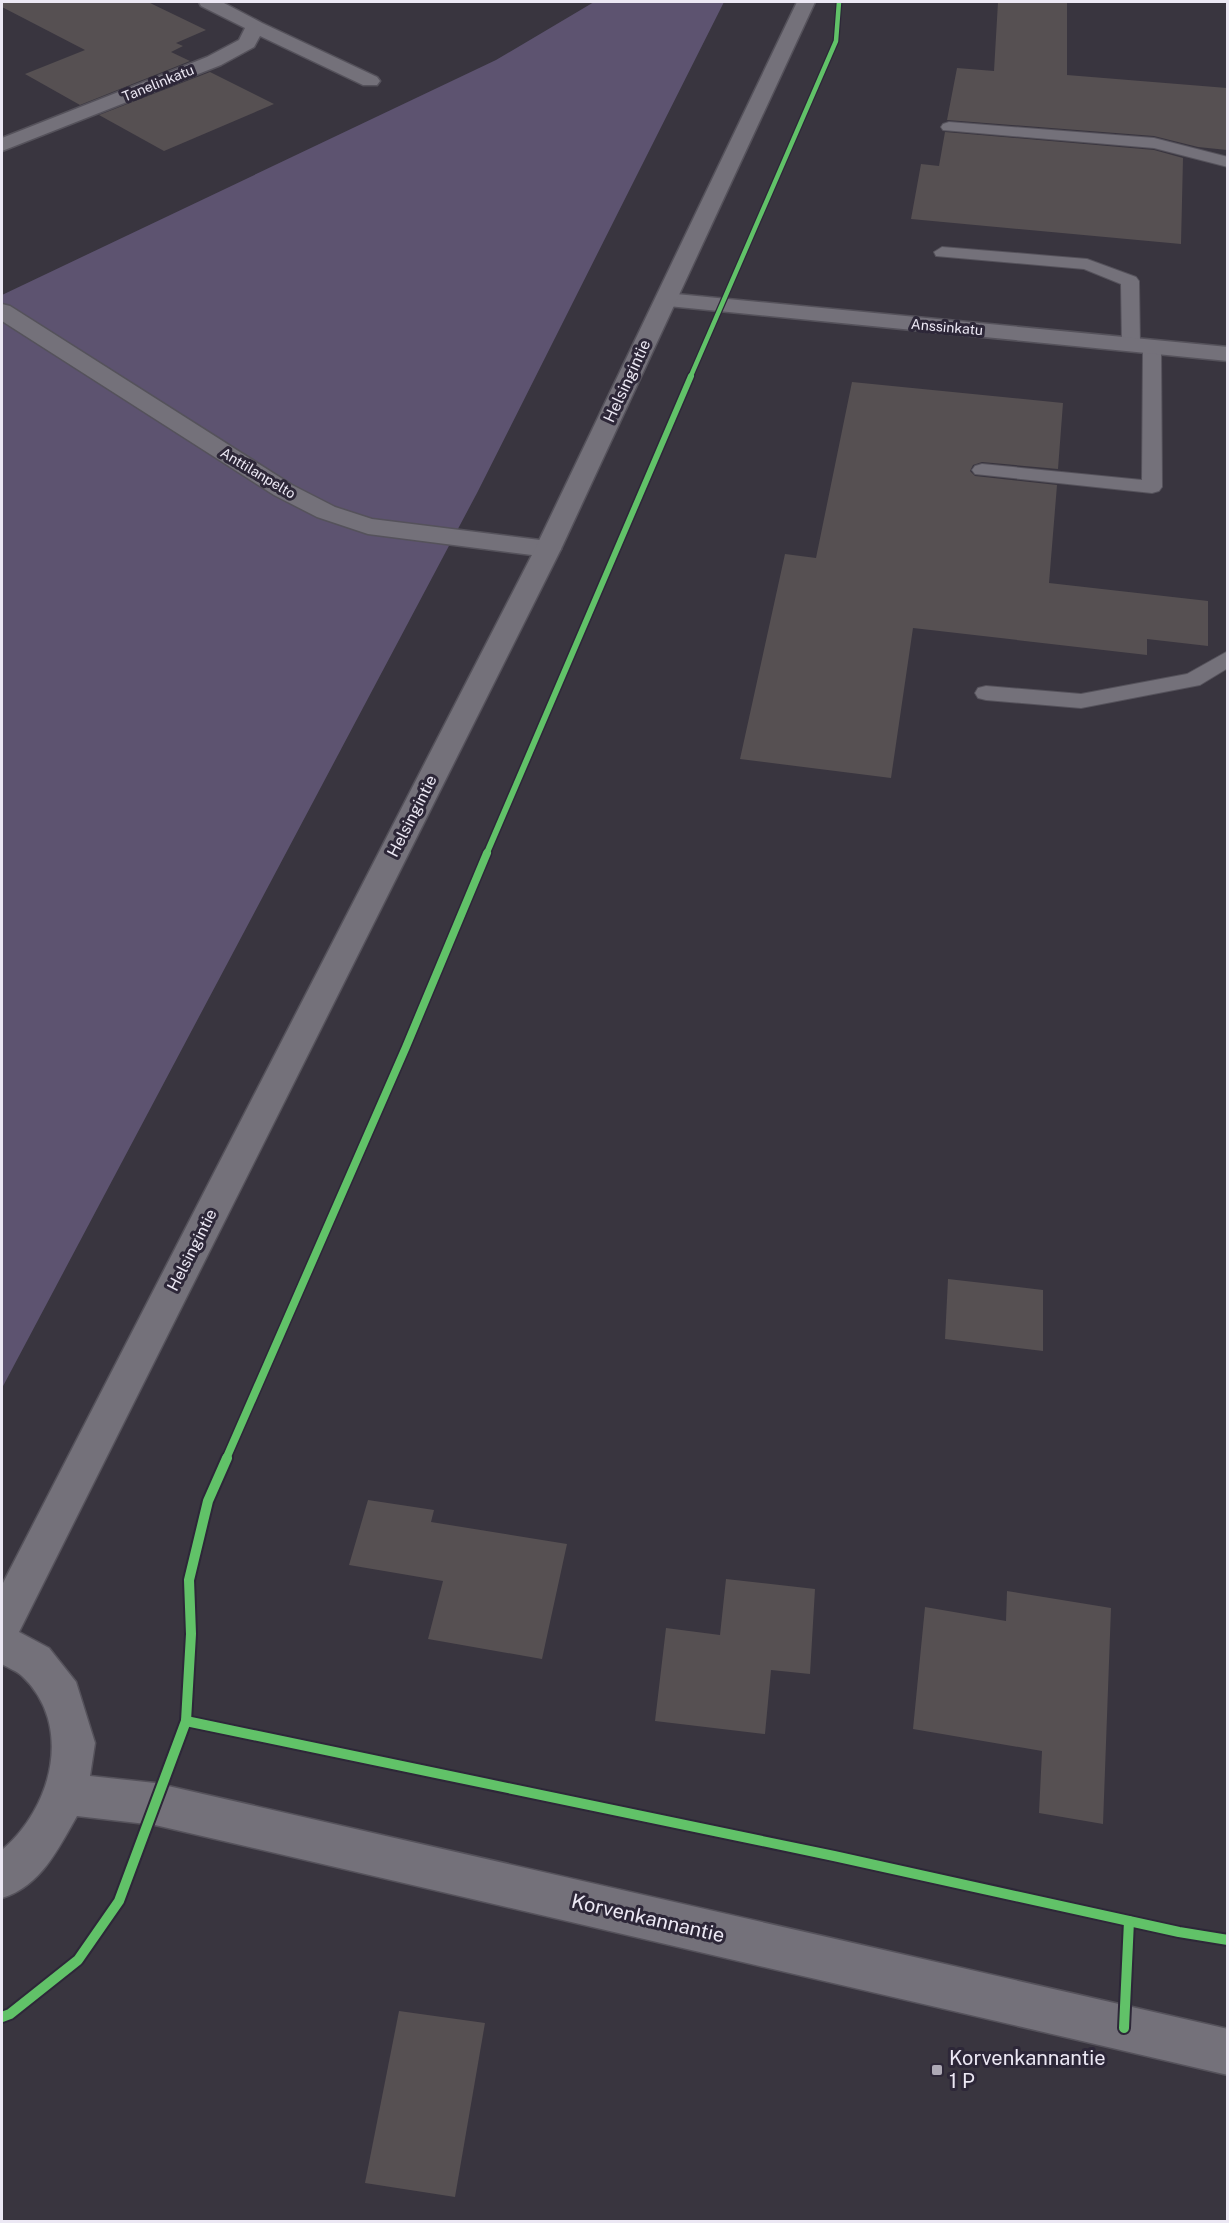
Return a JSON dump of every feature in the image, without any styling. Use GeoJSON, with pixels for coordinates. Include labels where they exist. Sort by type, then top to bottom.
{"type":"FeatureCollection","features":[{"type":"Feature","properties":{"kind":"main road"},"geometry":{"type":"LineString","coordinates":[[208,2],[244,19],[255,27],[370,81]]}},
{"type":"Feature","properties":{"kind":"main road","name":"Helsingintie"},"geometry":{"type":"LineString","coordinates":[[2,1624],[548,549],[807,2]]}},
{"type":"Feature","properties":{"kind":"main road","name":"Tanelinkatu"},"geometry":{"type":"LineString","coordinates":[[2,145],[214,60],[247,44],[255,27]]}},
{"type":"Feature","properties":{"kind":"main road","name":"Anssinkatu"},"geometry":{"type":"LineString","coordinates":[[666,300],[1227,354]]}},
{"type":"Feature","properties":{"kind":"main road","name":"Anttilanpelto"},"geometry":{"type":"LineString","coordinates":[[2,311],[283,490],[326,512],[368,526],[548,549]]}},
{"type":"Feature","properties":{"kind":"main road"},"geometry":{"type":"LineString","coordinates":[[2,1644],[35,1661],[63,1696],[74,1743],[66,1794],[33,1851],[2,1878]]}},
{"type":"Feature","properties":{"kind":"main road","name":"Korvenkannantie"},"geometry":{"type":"LineString","coordinates":[[66,1794],[155,1804],[1227,2052]]}},
{"type":"Feature","properties":{"kind":"lane"},"geometry":{"type":"LineString","coordinates":[[949,127],[1154,143],[1227,162]]}},
{"type":"Feature","properties":{"kind":"lane"},"geometry":{"type":"LineString","coordinates":[[942,252],[1087,264],[1130,281],[1142,346],[1152,487],[982,470]]}},
{"type":"Feature","properties":{"kind":"lane"},"geometry":{"type":"LineString","coordinates":[[986,693],[1081,701],[1193,680],[1227,658]]}},
{"type":"Feature","properties":{"kind":"shaded area"},"geometry":{"type":"Polygon","coordinates":[[[594,2],[724,2],[477,493],[2,1388],[2,295],[496,60],[594,2]]]}},
{"type":"Feature","properties":{"kind":"building"},"geometry":{"type":"Polygon","coordinates":[[[2,2],[148,2],[206,30],[176,43],[183,46],[171,52],[190,61],[80,105],[25,74],[85,50],[2,7],[2,2]]]}},
{"type":"Feature","properties":{"kind":"building"},"geometry":{"type":"Polygon","coordinates":[[[998,2],[1067,2],[1067,75],[1227,88],[1227,150],[1198,147],[1154,136],[947,120],[957,68],[994,71],[998,2]]]}},
{"type":"Feature","properties":{"kind":"building"},"geometry":{"type":"Polygon","coordinates":[[[210,72],[274,104],[164,151],[99,115],[210,72]]]}},
{"type":"Feature","properties":{"kind":"building"},"geometry":{"type":"Polygon","coordinates":[[[945,132],[1154,150],[1183,158],[1181,244],[911,219],[921,164],[939,166],[945,132]]]}},
{"type":"Feature","properties":{"kind":"building"},"geometry":{"type":"Polygon","coordinates":[[[852,382],[1063,403],[1058,469],[982,462],[973,465],[970,471],[975,476],[1057,485],[1049,583],[1208,601],[1208,646],[1147,639],[1147,655],[913,628],[891,778],[740,759],[785,554],[816,558],[852,382]]]}},
{"type":"Feature","properties":{"kind":"building"},"geometry":{"type":"Polygon","coordinates":[[[948,1279],[1043,1290],[1043,1351],[945,1339],[948,1279]]]}},
{"type":"Feature","properties":{"kind":"building"},"geometry":{"type":"Polygon","coordinates":[[[368,1500],[434,1510],[431,1522],[567,1544],[542,1659],[428,1639],[443,1581],[349,1565],[368,1500]]]}},
{"type":"Feature","properties":{"kind":"building"},"geometry":{"type":"Polygon","coordinates":[[[726,1579],[815,1589],[810,1674],[771,1670],[765,1734],[655,1721],[666,1628],[720,1635],[726,1579]]]}},
{"type":"Feature","properties":{"kind":"building"},"geometry":{"type":"Polygon","coordinates":[[[1007,1591],[1111,1608],[1103,1824],[1039,1813],[1042,1751],[913,1729],[925,1607],[1006,1621],[1007,1591]]]}},
{"type":"Feature","properties":{"kind":"building"},"geometry":{"type":"Polygon","coordinates":[[[399,2011],[485,2023],[455,2197],[365,2183],[399,2011]]]}},
{"type":"Feature","properties":{"kind":"cycle path"},"geometry":{"type":"LineString","coordinates":[[2,2017],[10,2014],[78,1960],[119,1901],[186,1721],[191,1634],[189,1580],[208,1501],[406,1047],[577,639],[836,41],[839,2]]}},
{"type":"Feature","properties":{"kind":"cycle path"},"geometry":{"type":"LineString","coordinates":[[186,1721],[834,1856],[1179,1932],[1228,1940]]}},
{"type":"Feature","properties":{"kind":"cycle path"},"geometry":{"type":"LineString","coordinates":[[1124,2028],[1129,1921]]}},
{"type":"Feature","properties":{"kind":"place","name":"Korvenkannantie 1 P"},"geometry":{"type":"Point","coordinates":[937,2070]}}]}
